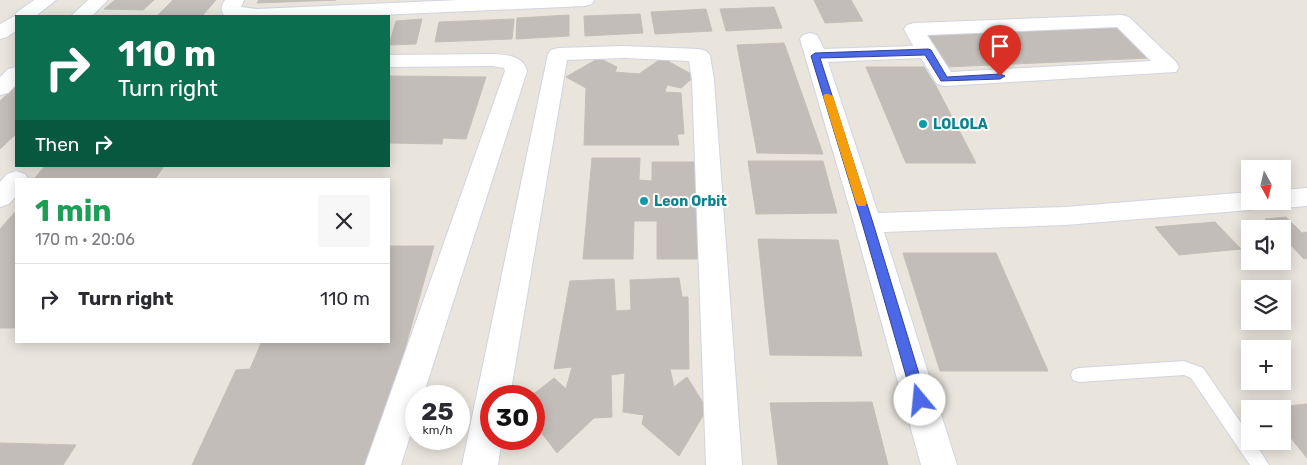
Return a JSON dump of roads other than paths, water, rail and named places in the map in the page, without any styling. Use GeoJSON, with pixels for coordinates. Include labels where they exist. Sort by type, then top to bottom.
{"type":"FeatureCollection","features":[{"type":"Feature","properties":{"kind":"street"},"geometry":{"type":"LineString","coordinates":[[25,15],[47,0]]}},
{"type":"Feature","properties":{"kind":"street"},"geometry":{"type":"LineString","coordinates":[[82,15],[99,0]]}},
{"type":"Feature","properties":{"kind":"street"},"geometry":{"type":"LineString","coordinates":[[230,9],[256,15],[438,3],[585,0]]}},
{"type":"Feature","properties":{"kind":"street"},"geometry":{"type":"LineString","coordinates":[[1122,21],[1168,67],[944,80],[928,52],[914,29],[1122,21]]}},
{"type":"Feature","properties":{"kind":"street"},"geometry":{"type":"LineString","coordinates":[[0,33],[15,23]]}},
{"type":"Feature","properties":{"kind":"street"},"geometry":{"type":"LineString","coordinates":[[928,52],[812,47],[868,223],[939,465]]}},
{"type":"Feature","properties":{"kind":"street"},"geometry":{"type":"LineString","coordinates":[[495,385],[558,54],[633,52],[699,55],[703,80],[724,465]]}},
{"type":"Feature","properties":{"kind":"street"},"geometry":{"type":"LineString","coordinates":[[383,465],[516,71],[515,66],[510,62],[492,60],[390,61]]}},
{"type":"Feature","properties":{"kind":"street"},"geometry":{"type":"LineString","coordinates":[[0,88],[15,75]]}},
{"type":"Feature","properties":{"kind":"street"},"geometry":{"type":"LineString","coordinates":[[19,178],[28,167]]}},
{"type":"Feature","properties":{"kind":"street"},"geometry":{"type":"LineString","coordinates":[[0,198],[15,182]]}},
{"type":"Feature","properties":{"kind":"street"},"geometry":{"type":"LineString","coordinates":[[1291,198],[1307,197]]}},
{"type":"Feature","properties":{"kind":"street"},"geometry":{"type":"LineString","coordinates":[[868,223],[1065,216],[1241,202]]}},
{"type":"Feature","properties":{"kind":"street"},"geometry":{"type":"LineString","coordinates":[[480,465],[483,450]]}},
{"type":"Feature","properties":{"kind":"lane"},"geometry":{"type":"LineString","coordinates":[[1079,375],[1184,368],[1197,373],[1260,465]]}},
{"type":"Feature","properties":{"kind":"place","name":"LOLOLA"},"geometry":{"type":"Point","coordinates":[923,124]}},
{"type":"Feature","properties":{"kind":"place","name":"Leon Orbit"},"geometry":{"type":"Point","coordinates":[644,201]}}]}
